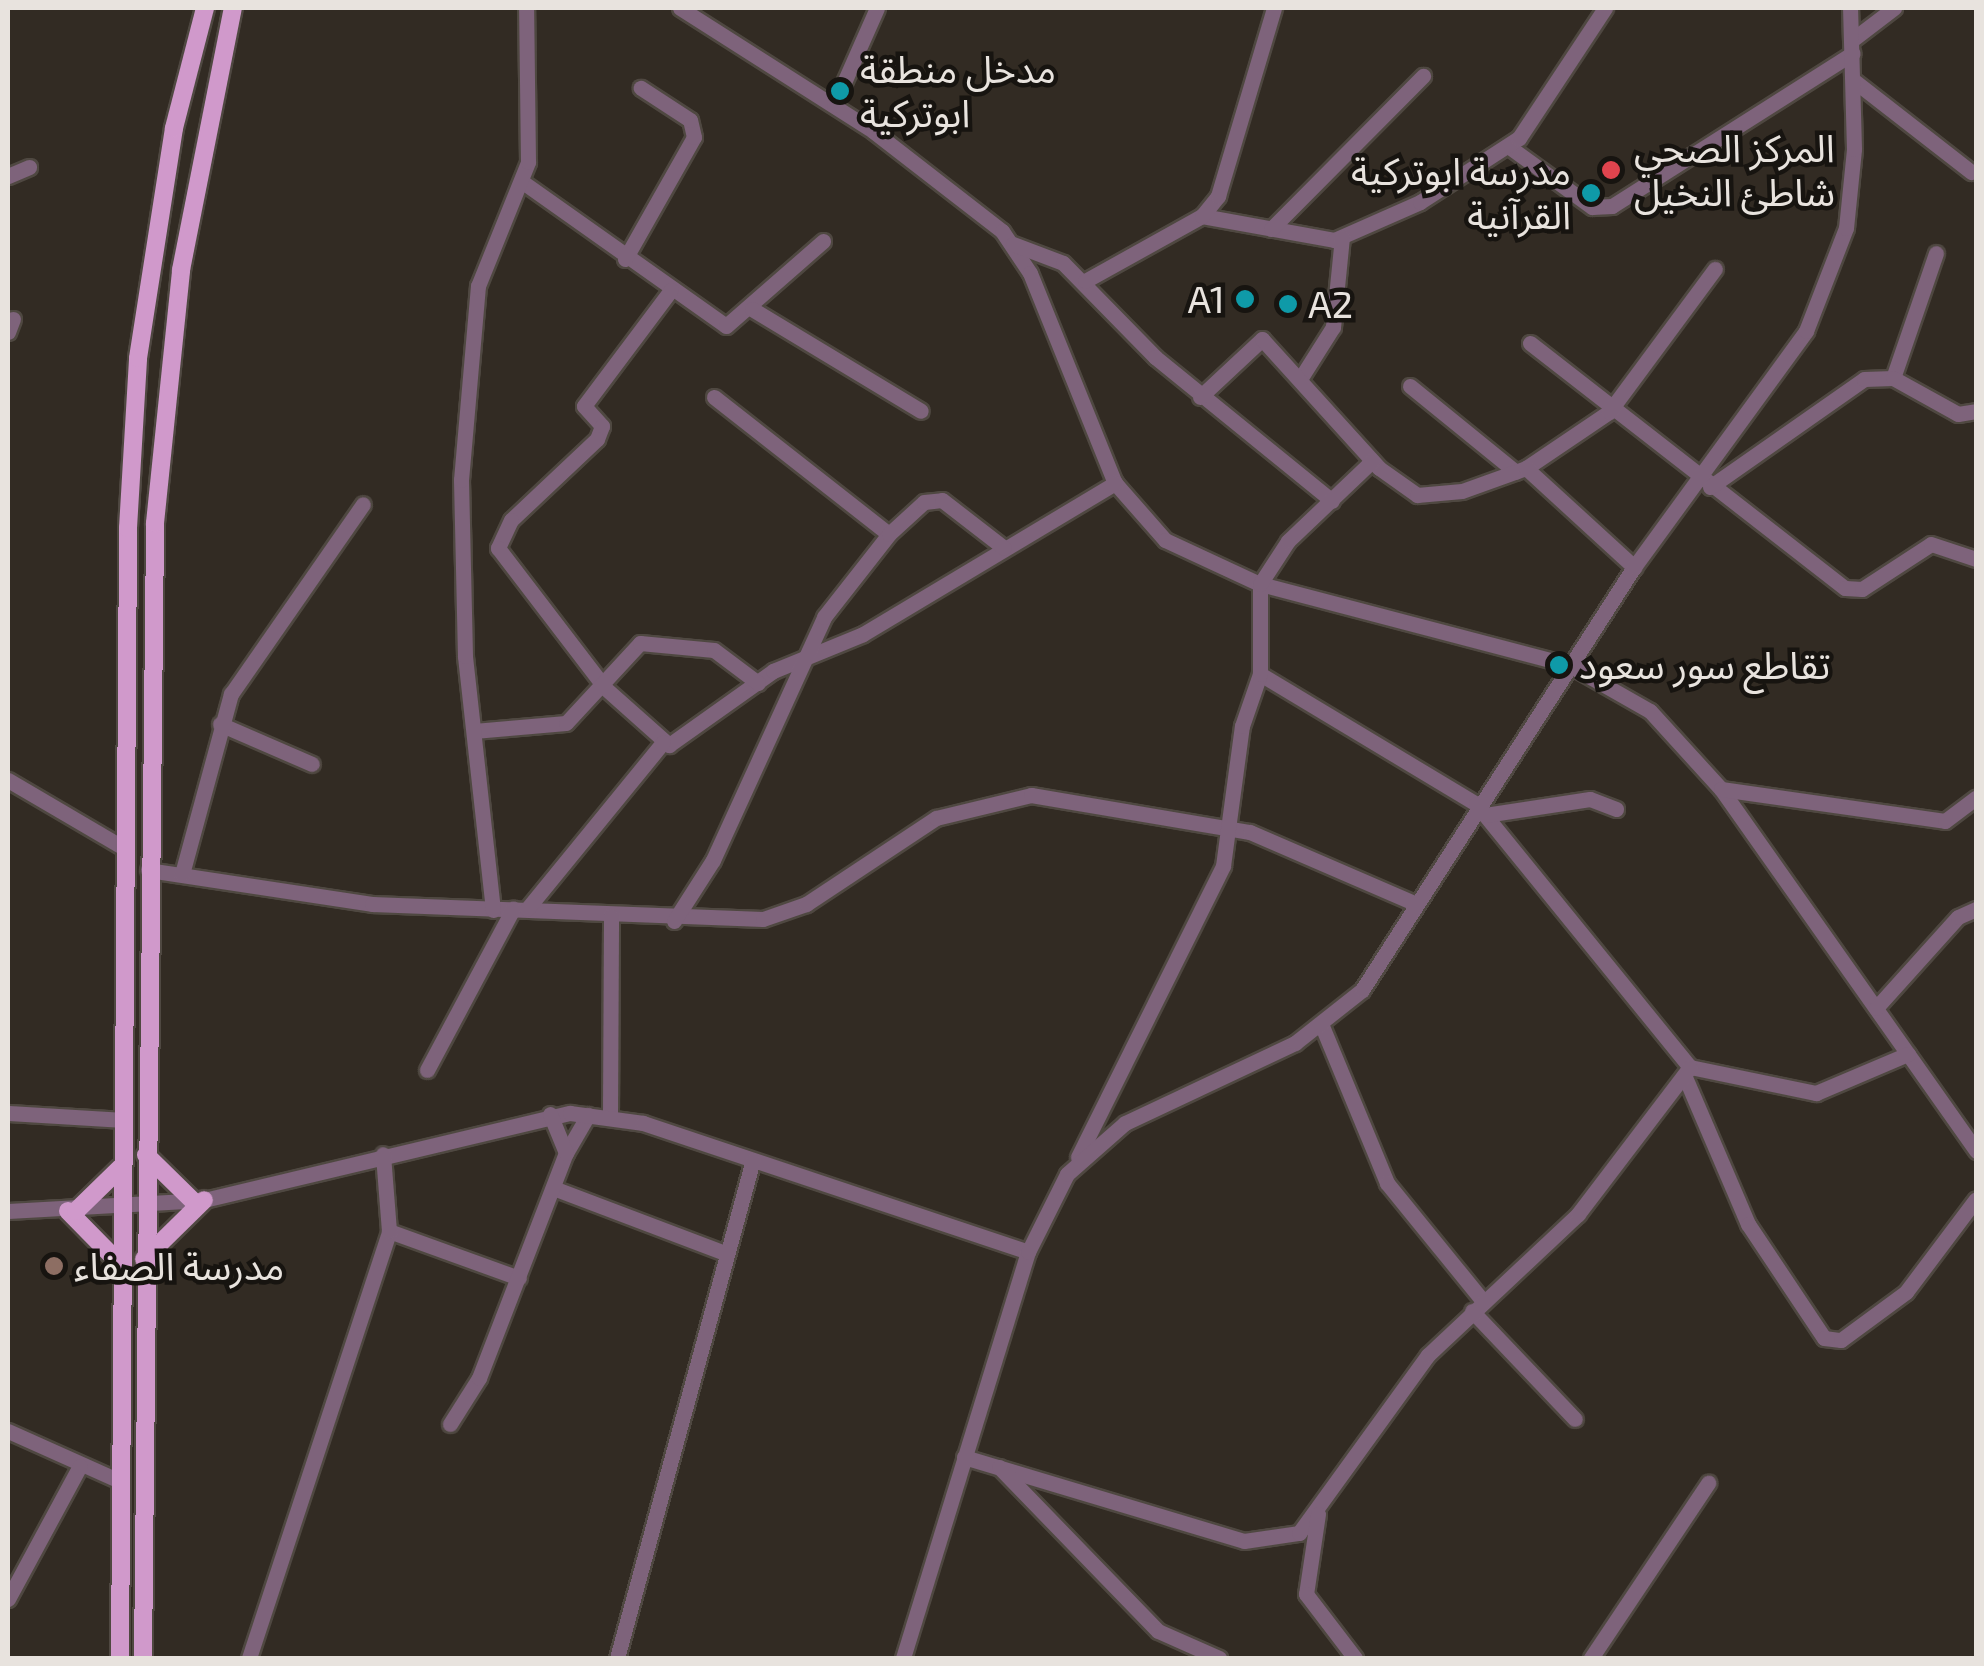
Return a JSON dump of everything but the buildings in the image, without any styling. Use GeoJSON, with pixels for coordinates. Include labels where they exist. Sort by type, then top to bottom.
{"type":"FeatureCollection","features":[{"type":"Feature","properties":{"kind":"main road"},"geometry":{"type":"LineString","coordinates":[[120,1658],[124,848],[138,358],[174,128],[205,8]]}},
{"type":"Feature","properties":{"kind":"main road"},"geometry":{"type":"LineString","coordinates":[[143,1658],[143,1259],[156,523],[184,252],[232,8]]}},
{"type":"Feature","properties":{"kind":"main road"},"geometry":{"type":"LineString","coordinates":[[143,1259],[198,1201],[146,1155]]}},
{"type":"Feature","properties":{"kind":"main road"},"geometry":{"type":"LineString","coordinates":[[120,1168],[72,1211],[120,1264]]}},
{"type":"Feature","properties":{"kind":"street"},"geometry":{"type":"LineString","coordinates":[[493,910],[474,731],[461,536],[470,330],[478,286],[524,183],[526,8]]}},
{"type":"Feature","properties":{"kind":"street"},"geometry":{"type":"LineString","coordinates":[[680,8],[947,183],[1013,244],[1084,281],[1200,396],[1332,501]]}},
{"type":"Feature","properties":{"kind":"street"},"geometry":{"type":"LineString","coordinates":[[834,106],[877,8]]}},
{"type":"Feature","properties":{"kind":"street"},"geometry":{"type":"LineString","coordinates":[[1084,281],[1202,216],[1218,196],[1274,8]]}},
{"type":"Feature","properties":{"kind":"street"},"geometry":{"type":"LineString","coordinates":[[1202,216],[1342,238],[1508,146],[1558,91],[1605,8]]}},
{"type":"Feature","properties":{"kind":"street"},"geometry":{"type":"LineString","coordinates":[[1077,1161],[1126,1123],[1322,1026],[1362,990],[1634,568],[1704,484],[1806,331],[1838,260],[1854,148],[1850,8]]}},
{"type":"Feature","properties":{"kind":"street"},"geometry":{"type":"LineString","coordinates":[[1508,146],[1592,208],[1612,206],[1852,46],[1894,8]]}},
{"type":"Feature","properties":{"kind":"street"},"geometry":{"type":"LineString","coordinates":[[1271,229],[1423,76]]}},
{"type":"Feature","properties":{"kind":"street"},"geometry":{"type":"LineString","coordinates":[[1852,80],[1971,172]]}},
{"type":"Feature","properties":{"kind":"street"},"geometry":{"type":"LineString","coordinates":[[625,259],[694,137],[690,120],[640,88]]}},
{"type":"Feature","properties":{"kind":"street"},"geometry":{"type":"LineString","coordinates":[[8,176],[29,167]]}},
{"type":"Feature","properties":{"kind":"street"},"geometry":{"type":"LineString","coordinates":[[524,183],[625,259],[726,326],[752,310],[823,240]]}},
{"type":"Feature","properties":{"kind":"street"},"geometry":{"type":"LineString","coordinates":[[1302,376],[1333,326],[1342,238]]}},
{"type":"Feature","properties":{"kind":"street"},"geometry":{"type":"LineString","coordinates":[[1013,244],[1114,483],[1192,558],[1260,584],[1569,666],[1650,712],[1721,789],[1976,1151]]}},
{"type":"Feature","properties":{"kind":"street"},"geometry":{"type":"LineString","coordinates":[[1894,378],[1936,253]]}},
{"type":"Feature","properties":{"kind":"street"},"geometry":{"type":"LineString","coordinates":[[1200,396],[1252,340],[1276,346],[1372,461],[1428,498],[1521,470],[1609,412],[1715,270]]}},
{"type":"Feature","properties":{"kind":"street"},"geometry":{"type":"LineString","coordinates":[[663,742],[605,688],[504,560],[498,536],[597,439],[602,426],[584,406],[671,290]]}},
{"type":"Feature","properties":{"kind":"street"},"geometry":{"type":"LineString","coordinates":[[752,310],[921,411]]}},
{"type":"Feature","properties":{"kind":"street"},"geometry":{"type":"LineString","coordinates":[[1530,343],[1609,412],[1854,590],[1931,544],[1976,559]]}},
{"type":"Feature","properties":{"kind":"street"},"geometry":{"type":"LineString","coordinates":[[1704,484],[1851,384],[1894,378],[1958,414],[1976,411]]}},
{"type":"Feature","properties":{"kind":"street"},"geometry":{"type":"LineString","coordinates":[[1410,386],[1521,470],[1634,568]]}},
{"type":"Feature","properties":{"kind":"street"},"geometry":{"type":"LineString","coordinates":[[714,397],[889,534]]}},
{"type":"Feature","properties":{"kind":"street"},"geometry":{"type":"LineString","coordinates":[[904,1658],[1028,1252],[1214,893],[1231,830],[1242,726],[1260,674],[1260,584],[1372,461]]}},
{"type":"Feature","properties":{"kind":"street"},"geometry":{"type":"LineString","coordinates":[[427,1070],[520,909],[663,742],[688,739],[758,683],[806,655],[863,634],[1114,483]]}},
{"type":"Feature","properties":{"kind":"street"},"geometry":{"type":"LineString","coordinates":[[674,921],[712,860],[806,655],[889,534],[924,502],[942,500],[1004,548]]}},
{"type":"Feature","properties":{"kind":"street"},"geometry":{"type":"LineString","coordinates":[[182,874],[231,694],[363,504]]}},
{"type":"Feature","properties":{"kind":"street"},"geometry":{"type":"LineString","coordinates":[[474,731],[566,723],[605,688],[632,647],[653,641],[714,650],[758,683]]}},
{"type":"Feature","properties":{"kind":"street"},"geometry":{"type":"LineString","coordinates":[[1260,674],[1480,810],[1688,1072],[1748,1224],[1824,1338],[1841,1340],[1906,1292],[1976,1198]]}},
{"type":"Feature","properties":{"kind":"street"},"geometry":{"type":"LineString","coordinates":[[220,724],[312,764]]}},
{"type":"Feature","properties":{"kind":"street"},"geometry":{"type":"LineString","coordinates":[[8,780],[124,848]]}},
{"type":"Feature","properties":{"kind":"street"},"geometry":{"type":"LineString","coordinates":[[1721,789],[1945,822],[1969,817],[1976,798]]}},
{"type":"Feature","properties":{"kind":"street"},"geometry":{"type":"LineString","coordinates":[[148,870],[372,904],[520,909],[674,921],[788,913],[936,818],[1011,797],[1070,798],[1231,830],[1416,904]]}},
{"type":"Feature","properties":{"kind":"street"},"geometry":{"type":"LineString","coordinates":[[1480,810],[1590,799],[1616,809]]}},
{"type":"Feature","properties":{"kind":"street"},"geometry":{"type":"LineString","coordinates":[[1876,1008],[1958,917],[1976,909]]}},
{"type":"Feature","properties":{"kind":"street"},"geometry":{"type":"LineString","coordinates":[[610,916],[610,1116]]}},
{"type":"Feature","properties":{"kind":"street"},"geometry":{"type":"LineString","coordinates":[[1322,1026],[1387,1183],[1477,1306],[1575,1420]]}},
{"type":"Feature","properties":{"kind":"street"},"geometry":{"type":"LineString","coordinates":[[1688,1072],[1816,1093],[1908,1054]]}},
{"type":"Feature","properties":{"kind":"street"},"geometry":{"type":"LineString","coordinates":[[1355,1658],[1306,1594],[1318,1514],[1367,1432],[1477,1306],[1578,1214],[1688,1072]]}},
{"type":"Feature","properties":{"kind":"street"},"geometry":{"type":"LineString","coordinates":[[8,1113],[121,1120]]}},
{"type":"Feature","properties":{"kind":"street"},"geometry":{"type":"LineString","coordinates":[[8,1211],[144,1210],[198,1201],[550,1114],[588,1115],[610,1116],[754,1160],[1028,1252]]}},
{"type":"Feature","properties":{"kind":"street"},"geometry":{"type":"LineString","coordinates":[[550,1114],[566,1153]]}},
{"type":"Feature","properties":{"kind":"street"},"geometry":{"type":"LineString","coordinates":[[450,1424],[519,1278],[566,1153],[588,1115]]}},
{"type":"Feature","properties":{"kind":"street"},"geometry":{"type":"LineString","coordinates":[[249,1658],[390,1231],[383,1154]]}},
{"type":"Feature","properties":{"kind":"street"},"geometry":{"type":"LineString","coordinates":[[616,1658],[725,1253],[754,1160]]}},
{"type":"Feature","properties":{"kind":"street"},"geometry":{"type":"LineString","coordinates":[[553,1188],[725,1253]]}},
{"type":"Feature","properties":{"kind":"street"},"geometry":{"type":"LineString","coordinates":[[390,1231],[519,1278]]}},
{"type":"Feature","properties":{"kind":"street"},"geometry":{"type":"LineString","coordinates":[[8,1430],[120,1481]]}},
{"type":"Feature","properties":{"kind":"street"},"geometry":{"type":"LineString","coordinates":[[964,1457],[1244,1541],[1278,1543],[1318,1514]]}},
{"type":"Feature","properties":{"kind":"street"},"geometry":{"type":"LineString","coordinates":[[8,1598],[80,1466]]}},
{"type":"Feature","properties":{"kind":"street"},"geometry":{"type":"LineString","coordinates":[[999,1468],[1158,1631],[1219,1658]]}},
{"type":"Feature","properties":{"kind":"street"},"geometry":{"type":"LineString","coordinates":[[1591,1658],[1708,1483]]}},
{"type":"Feature","properties":{"kind":"place","name":"مدخل منطقة ابوتركية"},"geometry":{"type":"Point","coordinates":[840,91]}},
{"type":"Feature","properties":{"kind":"place","name":"المركز الصحي شاطئ النخيل"},"geometry":{"type":"Point","coordinates":[1611,170]}},
{"type":"Feature","properties":{"kind":"place","name":"مدرسة ابوتركية القرآنية"},"geometry":{"type":"Point","coordinates":[1591,193]}},
{"type":"Feature","properties":{"kind":"place","name":"A1"},"geometry":{"type":"Point","coordinates":[1245,299]}},
{"type":"Feature","properties":{"kind":"place","name":"A2"},"geometry":{"type":"Point","coordinates":[1288,304]}},
{"type":"Feature","properties":{"kind":"place","name":"تقاطع سور سعود"},"geometry":{"type":"Point","coordinates":[1559,665]}},
{"type":"Feature","properties":{"kind":"place","name":"مدرسة الصفاء"},"geometry":{"type":"Point","coordinates":[54,1266]}}]}
